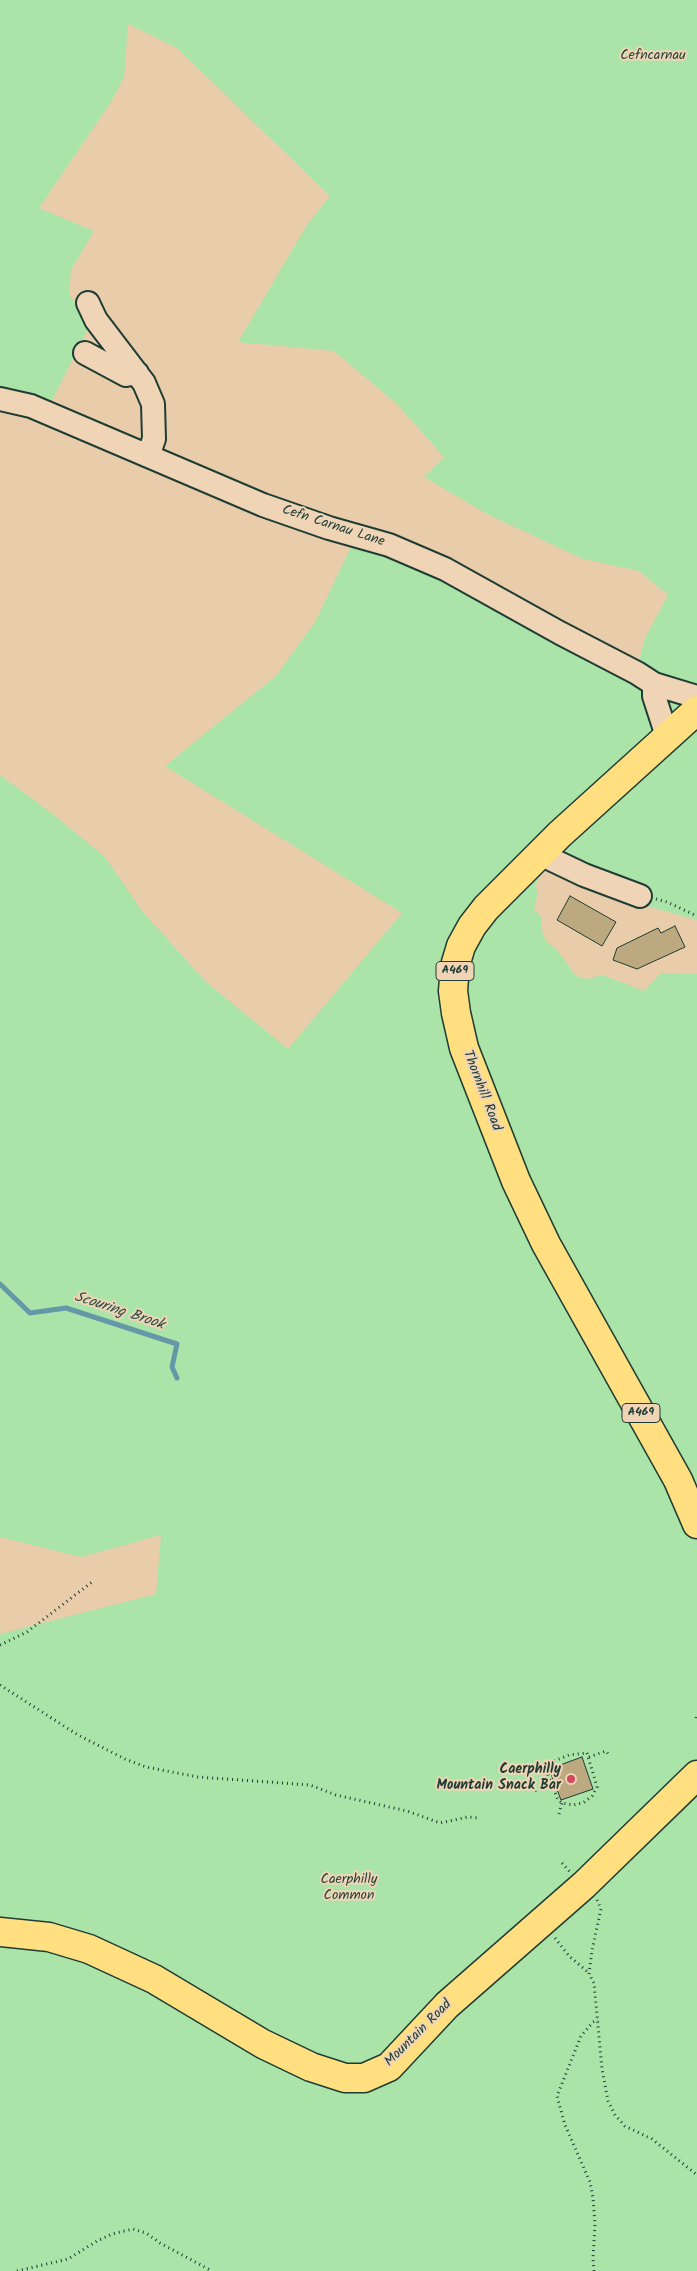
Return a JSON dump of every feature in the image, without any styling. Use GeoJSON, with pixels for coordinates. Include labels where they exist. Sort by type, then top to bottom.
{"type":"FeatureCollection","features":[{"type":"Feature","properties":{"kind":"main road","name":"Thornhill Road"},"geometry":{"type":"LineString","coordinates":[[697,710],[540,854],[486,908],[472,926],[461,946],[455,966],[453,991],[464,1048],[516,1181],[546,1244],[678,1480],[697,1524]]}},
{"type":"Feature","properties":{"kind":"main road","name":"Mountain Road"},"geometry":{"type":"LineString","coordinates":[[0,1932],[49,1937],[89,1949],[154,1979],[263,2044],[311,2067],[345,2078],[364,2078],[389,2067],[447,2005],[584,1885],[697,1775]]}},
{"type":"Feature","properties":{"kind":"street"},"geometry":{"type":"LineString","coordinates":[[88,303],[96,320],[144,383],[153,404],[154,439],[148,456]]}},
{"type":"Feature","properties":{"kind":"street"},"geometry":{"type":"LineString","coordinates":[[85,353],[126,375],[137,373]]}},
{"type":"Feature","properties":{"kind":"street","name":"Cefn Carnau Lane"},"geometry":{"type":"LineString","coordinates":[[0,399],[31,406],[263,505],[329,528],[389,545],[445,569],[654,684],[697,697]]}},
{"type":"Feature","properties":{"kind":"street"},"geometry":{"type":"LineString","coordinates":[[654,684],[654,696],[667,736]]}},
{"type":"Feature","properties":{"kind":"street"},"geometry":{"type":"LineString","coordinates":[[540,854],[640,896]]}},
{"type":"Feature","properties":{"kind":"path"},"geometry":{"type":"LineString","coordinates":[[640,896],[667,902],[697,916]]}},
{"type":"Feature","properties":{"kind":"path"},"geometry":{"type":"LineString","coordinates":[[0,1645],[27,1632],[92,1582]]}},
{"type":"Feature","properties":{"kind":"path"},"geometry":{"type":"LineString","coordinates":[[0,1685],[78,1735],[124,1759],[146,1767],[198,1777],[310,1786],[336,1795],[407,1811],[440,1823],[468,1817],[478,1818]]}},
{"type":"Feature","properties":{"kind":"path"},"geometry":{"type":"LineString","coordinates":[[588,1757],[606,1751],[609,1755]]}},
{"type":"Feature","properties":{"kind":"path"},"geometry":{"type":"LineString","coordinates":[[587,1753],[588,1757],[597,1787],[592,1796],[583,1803],[574,1805],[562,1803],[558,1800],[545,1767],[549,1763],[568,1756],[587,1753]]}},
{"type":"Feature","properties":{"kind":"path"},"geometry":{"type":"LineString","coordinates":[[535,1791],[541,1784],[550,1780]]}},
{"type":"Feature","properties":{"kind":"path"},"geometry":{"type":"LineString","coordinates":[[559,1814],[562,1803]]}},
{"type":"Feature","properties":{"kind":"path"},"geometry":{"type":"LineString","coordinates":[[562,1863],[568,1869]]}},
{"type":"Feature","properties":{"kind":"path"},"geometry":{"type":"LineString","coordinates":[[589,1974],[601,1909],[594,1895]]}},
{"type":"Feature","properties":{"kind":"path"},"geometry":{"type":"LineString","coordinates":[[554,1937],[569,1956],[589,1974],[594,1983],[602,2070],[608,2101],[614,2115],[625,2126],[652,2139],[697,2175]]}},
{"type":"Feature","properties":{"kind":"path"},"geometry":{"type":"LineString","coordinates":[[594,2271],[595,2224],[590,2182],[565,2125],[557,2096],[581,2036],[593,2022],[598,2020]]}},
{"type":"Feature","properties":{"kind":"path"},"geometry":{"type":"LineString","coordinates":[[18,2271],[68,2259],[112,2234],[133,2229],[146,2233],[160,2243],[212,2271]]}},
{"type":"Feature","properties":{"kind":"green space","name":"Caerphilly Common"},"geometry":{"type":"Polygon","coordinates":[[[0,0],[697,0],[697,920],[628,901],[547,868],[543,870],[535,886],[538,892],[534,909],[541,917],[542,931],[546,941],[557,950],[576,976],[587,979],[603,975],[644,991],[661,973],[697,974],[697,2271],[0,2271],[0,1634],[156,1594],[161,1535],[81,1557],[0,1537],[0,775],[54,815],[105,857],[142,911],[206,982],[288,1049],[402,913],[165,766],[276,676],[315,622],[352,545],[392,553],[638,665],[645,638],[668,595],[639,571],[583,559],[487,514],[424,477],[444,457],[397,404],[334,351],[238,342],[307,225],[330,196],[177,48],[128,24],[124,77],[111,102],[39,208],[94,231],[71,270],[69,294],[90,325],[51,402],[0,392],[0,0]]]}},
{"type":"Feature","properties":{"kind":"building"},"geometry":{"type":"Polygon","coordinates":[[[570,896],[616,922],[602,946],[557,920],[570,896]]]}},
{"type":"Feature","properties":{"kind":"building"},"geometry":{"type":"Polygon","coordinates":[[[675,926],[685,947],[637,969],[613,960],[617,948],[658,928],[661,933],[675,926]]]}},
{"type":"Feature","properties":{"kind":"building","name":"Caerphilly Mountain Snack Bar"},"geometry":{"type":"Polygon","coordinates":[[[582,1757],[593,1789],[561,1800],[549,1769],[582,1757]]]}},
{"type":"Feature","properties":{"kind":"waterway","name":"Scouring Brook"},"geometry":{"type":"LineString","coordinates":[[0,1284],[30,1313],[66,1308],[177,1344],[172,1367],[177,1378]]}},
{"type":"Feature","properties":{"kind":"place","name":"Caerphilly Mountain Snack Bar"},"geometry":{"type":"Point","coordinates":[571,1779]}},
{"type":"Feature","properties":{"kind":"park label","name":"Cefncarnau"},"geometry":{"type":"Point","coordinates":[653,57]}}]}
